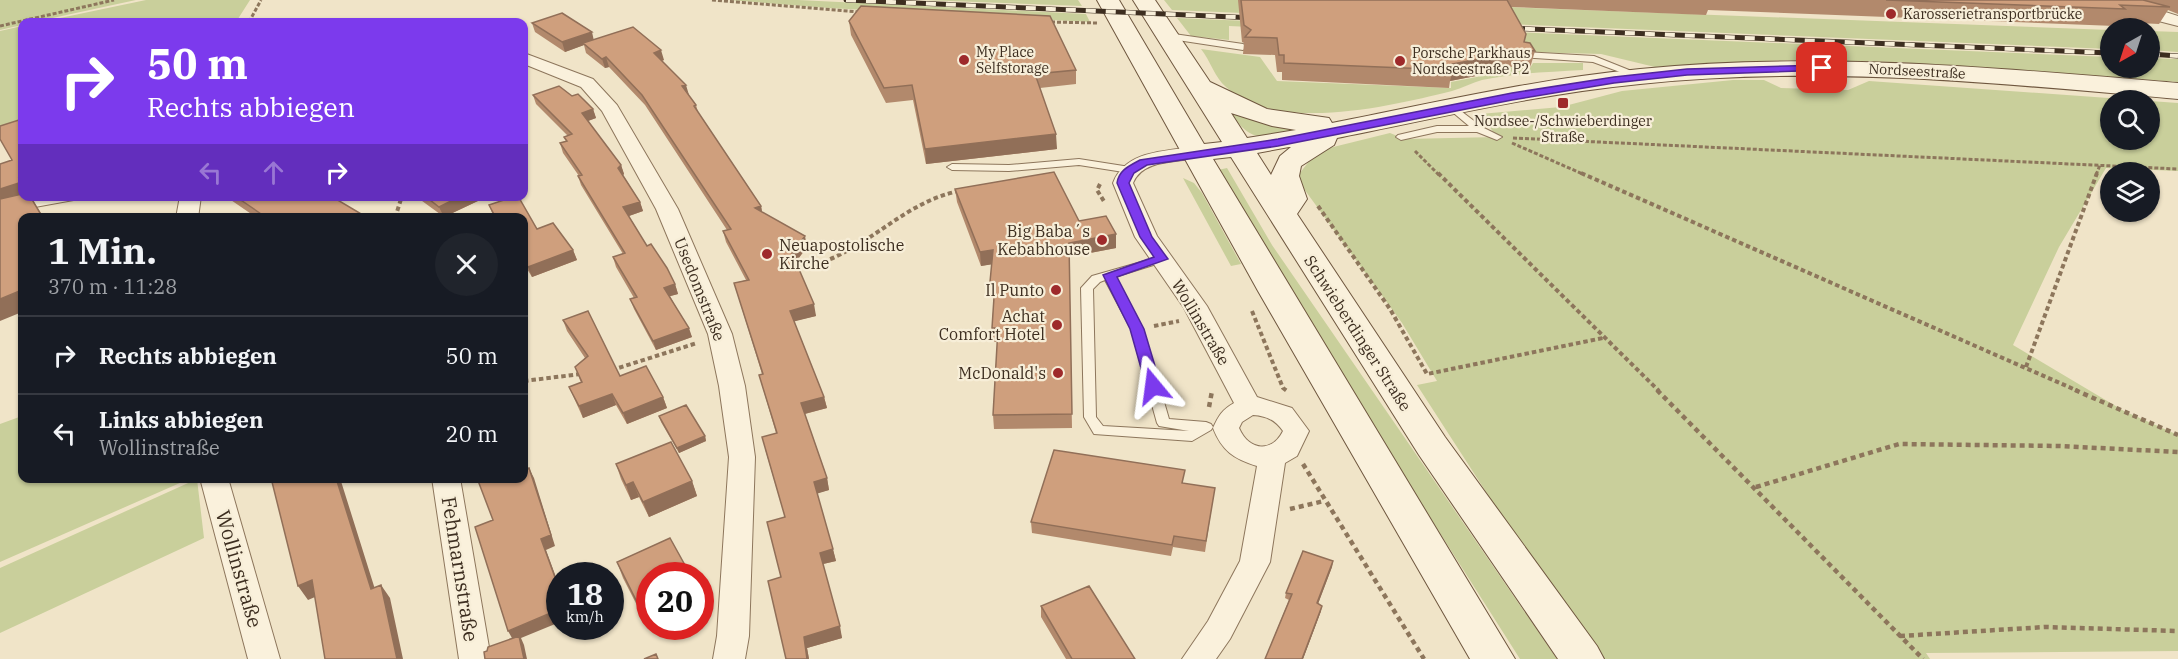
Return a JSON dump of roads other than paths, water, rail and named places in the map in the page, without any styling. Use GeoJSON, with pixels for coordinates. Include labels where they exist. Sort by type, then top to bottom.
{"type":"FeatureCollection","features":[{"type":"Feature","properties":{"kind":"main road","name":"Schwieberdinger Straße"},"geometry":{"type":"LineString","coordinates":[[1144,0],[1239,149],[1299,209],[1432,446],[1582,659]]}},
{"type":"Feature","properties":{"kind":"main road"},"geometry":{"type":"LineString","coordinates":[[1107,12],[1194,153],[1493,659]]}},
{"type":"Feature","properties":{"kind":"main road","name":"Nordseestraße"},"geometry":{"type":"LineString","coordinates":[[1194,153],[1239,149],[1343,128],[1640,76],[1782,68],[1887,69],[2178,91]]}},
{"type":"Feature","properties":{"kind":"main road"},"geometry":{"type":"LineString","coordinates":[[1198,85],[1228,104],[1252,115],[1343,128]]}},
{"type":"Feature","properties":{"kind":"main road"},"geometry":{"type":"LineString","coordinates":[[1299,209],[1284,183],[1287,164],[1343,128]]}},
{"type":"Feature","properties":{"kind":"street"},"geometry":{"type":"LineString","coordinates":[[2118,1],[2178,21]]}},
{"type":"Feature","properties":{"kind":"street","name":"Usedomstraße"},"geometry":{"type":"LineString","coordinates":[[528,60],[587,83],[610,109],[667,209],[720,334],[732,386],[742,457],[733,636],[729,659]]}},
{"type":"Feature","properties":{"kind":"street"},"geometry":{"type":"LineString","coordinates":[[1130,170],[1144,162],[1194,153]]}},
{"type":"Feature","properties":{"kind":"street","name":"Wollinstraße"},"geometry":{"type":"LineString","coordinates":[[1130,170],[1124,176],[1123,183],[1146,237],[1195,306],[1249,406]]}},
{"type":"Feature","properties":{"kind":"street"},"geometry":{"type":"LineString","coordinates":[[1198,659],[1219,630],[1255,562],[1283,450],[1296,431],[1290,419],[1279,411],[1264,406],[1249,406],[1238,410],[1215,428],[1243,452],[1283,450]]}},
{"type":"Feature","properties":{"kind":"street","name":"Wollinstraße"},"geometry":{"type":"LineString","coordinates":[[215,483],[264,659]]}},
{"type":"Feature","properties":{"kind":"street","name":"Fehmarnstraße"},"geometry":{"type":"LineString","coordinates":[[447,483],[475,659]]}},
{"type":"Feature","properties":{"kind":"lane"},"geometry":{"type":"LineString","coordinates":[[1167,36],[1243,47]]}},
{"type":"Feature","properties":{"kind":"lane"},"geometry":{"type":"LineString","coordinates":[[1524,55],[1594,59],[1640,76]]}},
{"type":"Feature","properties":{"kind":"lane"},"geometry":{"type":"LineString","coordinates":[[1453,108],[1479,129],[1497,137]]}},
{"type":"Feature","properties":{"kind":"lane"},"geometry":{"type":"LineString","coordinates":[[1401,137],[1437,129],[1479,129]]}},
{"type":"Feature","properties":{"kind":"lane"},"geometry":{"type":"LineString","coordinates":[[952,167],[1009,168],[1079,162],[1130,170]]}},
{"type":"Feature","properties":{"kind":"lane"},"geometry":{"type":"LineString","coordinates":[[0,214],[22,206],[50,201]]}},
{"type":"Feature","properties":{"kind":"lane"},"geometry":{"type":"LineString","coordinates":[[1162,259],[1096,279],[1087,288],[1090,417],[1099,431],[1192,436],[1215,428]]}},
{"type":"Feature","properties":{"kind":"lane"},"geometry":{"type":"LineString","coordinates":[[1109,275],[1137,329],[1164,423],[1215,428]]}},
{"type":"Feature","properties":{"kind":"railway"},"geometry":{"type":"LineString","coordinates":[[846,0],[1256,18]]}},
{"type":"Feature","properties":{"kind":"railway"},"geometry":{"type":"LineString","coordinates":[[1505,28],[2100,53]]}},
{"type":"Feature","properties":{"kind":"railway"},"geometry":{"type":"LineString","coordinates":[[2160,55],[2178,56]]}},
{"type":"Feature","properties":{"kind":"place","name":"Karosserietransportbrücke"},"geometry":{"type":"Point","coordinates":[1891,14]}},
{"type":"Feature","properties":{"kind":"place","name":"My Place Selfstorage"},"geometry":{"type":"Point","coordinates":[964,60]}},
{"type":"Feature","properties":{"kind":"place","name":"Porsche Parkhaus Nordseestraße P2"},"geometry":{"type":"Point","coordinates":[1400,61]}},
{"type":"Feature","properties":{"kind":"place","name":"Nordsee-/Schwieberdinger Straße"},"geometry":{"type":"Point","coordinates":[1563,103]}},
{"type":"Feature","properties":{"kind":"place","name":"Big Baba´s Kebabhouse"},"geometry":{"type":"Point","coordinates":[1102,240]}},
{"type":"Feature","properties":{"kind":"place","name":"Neuapostolische Kirche"},"geometry":{"type":"Point","coordinates":[767,254]}},
{"type":"Feature","properties":{"kind":"place","name":"Il Punto"},"geometry":{"type":"Point","coordinates":[1056,290]}},
{"type":"Feature","properties":{"kind":"place","name":"Achat Comfort Hotel"},"geometry":{"type":"Point","coordinates":[1057,325]}},
{"type":"Feature","properties":{"kind":"place","name":"McDonald's"},"geometry":{"type":"Point","coordinates":[1058,373]}}]}
